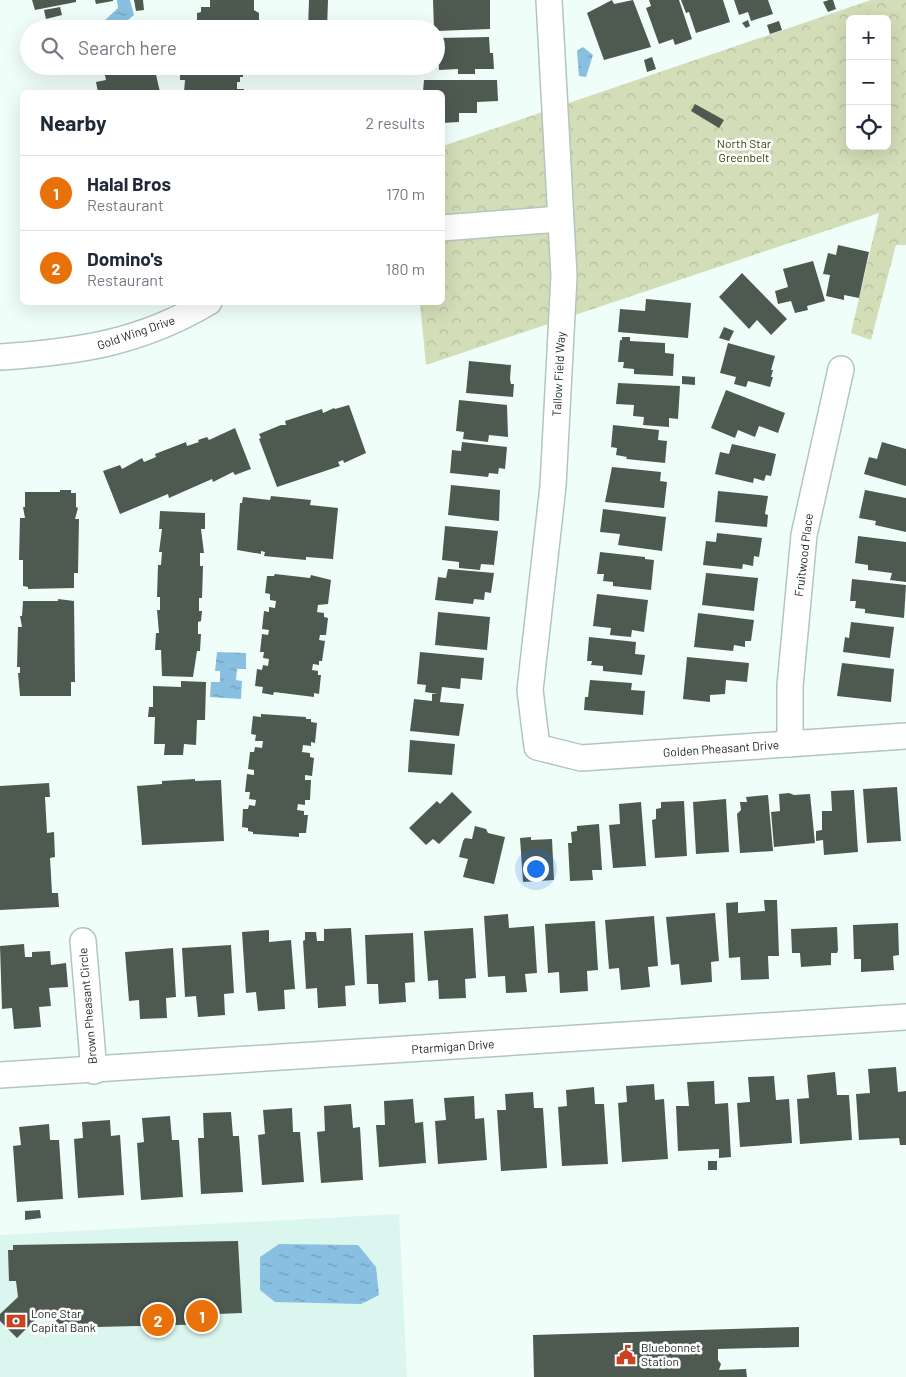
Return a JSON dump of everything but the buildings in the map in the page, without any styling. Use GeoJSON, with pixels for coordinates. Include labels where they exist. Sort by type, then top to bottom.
{"type":"FeatureCollection","features":[{"type":"Feature","properties":{"kind":"street","name":"Tallow Field Way"},"geometry":{"type":"LineString","coordinates":[[537,747],[530,690],[554,486],[564,276],[549,0]]}},
{"type":"Feature","properties":{"kind":"street"},"geometry":{"type":"LineString","coordinates":[[445,228],[560,219]]}},
{"type":"Feature","properties":{"kind":"street","name":"Gold Wing Drive"},"geometry":{"type":"LineString","coordinates":[[0,357],[57,353],[98,347],[150,331],[187,315],[204,305]]}},
{"type":"Feature","properties":{"kind":"street","name":"Fruitwood Place"},"geometry":{"type":"LineString","coordinates":[[790,744],[790,686],[804,535],[841,370]]}},
{"type":"Feature","properties":{"kind":"street","name":"Golden Pheasant Drive"},"geometry":{"type":"LineString","coordinates":[[537,747],[581,758],[906,736]]}},
{"type":"Feature","properties":{"kind":"street","name":"Brown Pheasant Circle"},"geometry":{"type":"LineString","coordinates":[[83,942],[94,1071]]}},
{"type":"Feature","properties":{"kind":"street","name":"Ptarmigan Drive"},"geometry":{"type":"LineString","coordinates":[[0,1075],[94,1071],[906,1017]]}},
{"type":"Feature","properties":{"kind":"shaded area"},"geometry":{"type":"Polygon","coordinates":[[[399,1214],[407,1377],[0,1377],[0,1235],[399,1214]]]}},
{"type":"Feature","properties":{"kind":"green space","name":"North Star Greenbelt"},"geometry":{"type":"Polygon","coordinates":[[[871,0],[906,0],[906,245],[896,245],[871,340],[851,333],[879,213],[426,365],[420,305],[445,305],[445,145],[871,0]]]}},
{"type":"Feature","properties":{"kind":"water"},"geometry":{"type":"Polygon","coordinates":[[[117,0],[130,0],[134,15],[128,20],[105,20],[118,8],[117,0]]]}},
{"type":"Feature","properties":{"kind":"water"},"geometry":{"type":"Polygon","coordinates":[[[583,47],[593,55],[586,77],[579,76],[577,51],[583,47]]]}},
{"type":"Feature","properties":{"kind":"water"},"geometry":{"type":"Polygon","coordinates":[[[217,652],[246,653],[246,669],[237,669],[236,680],[242,681],[241,699],[210,697],[211,682],[220,682],[220,671],[215,671],[217,652]]]}},
{"type":"Feature","properties":{"kind":"water"},"geometry":{"type":"Polygon","coordinates":[[[279,1244],[358,1245],[376,1267],[379,1295],[361,1304],[275,1302],[260,1290],[260,1257],[279,1244]]]}},
{"type":"Feature","properties":{"kind":"place","name":"Halal Bros"},"geometry":{"type":"Point","coordinates":[202,1316]}},
{"type":"Feature","properties":{"kind":"place","name":"Domino's"},"geometry":{"type":"Point","coordinates":[158,1320]}},
{"type":"Feature","properties":{"kind":"place","name":"Lone Star Capital Bank"},"geometry":{"type":"Point","coordinates":[16,1321]}},
{"type":"Feature","properties":{"kind":"place","name":"Bluebonnet Station"},"geometry":{"type":"Point","coordinates":[626,1355]}}]}
